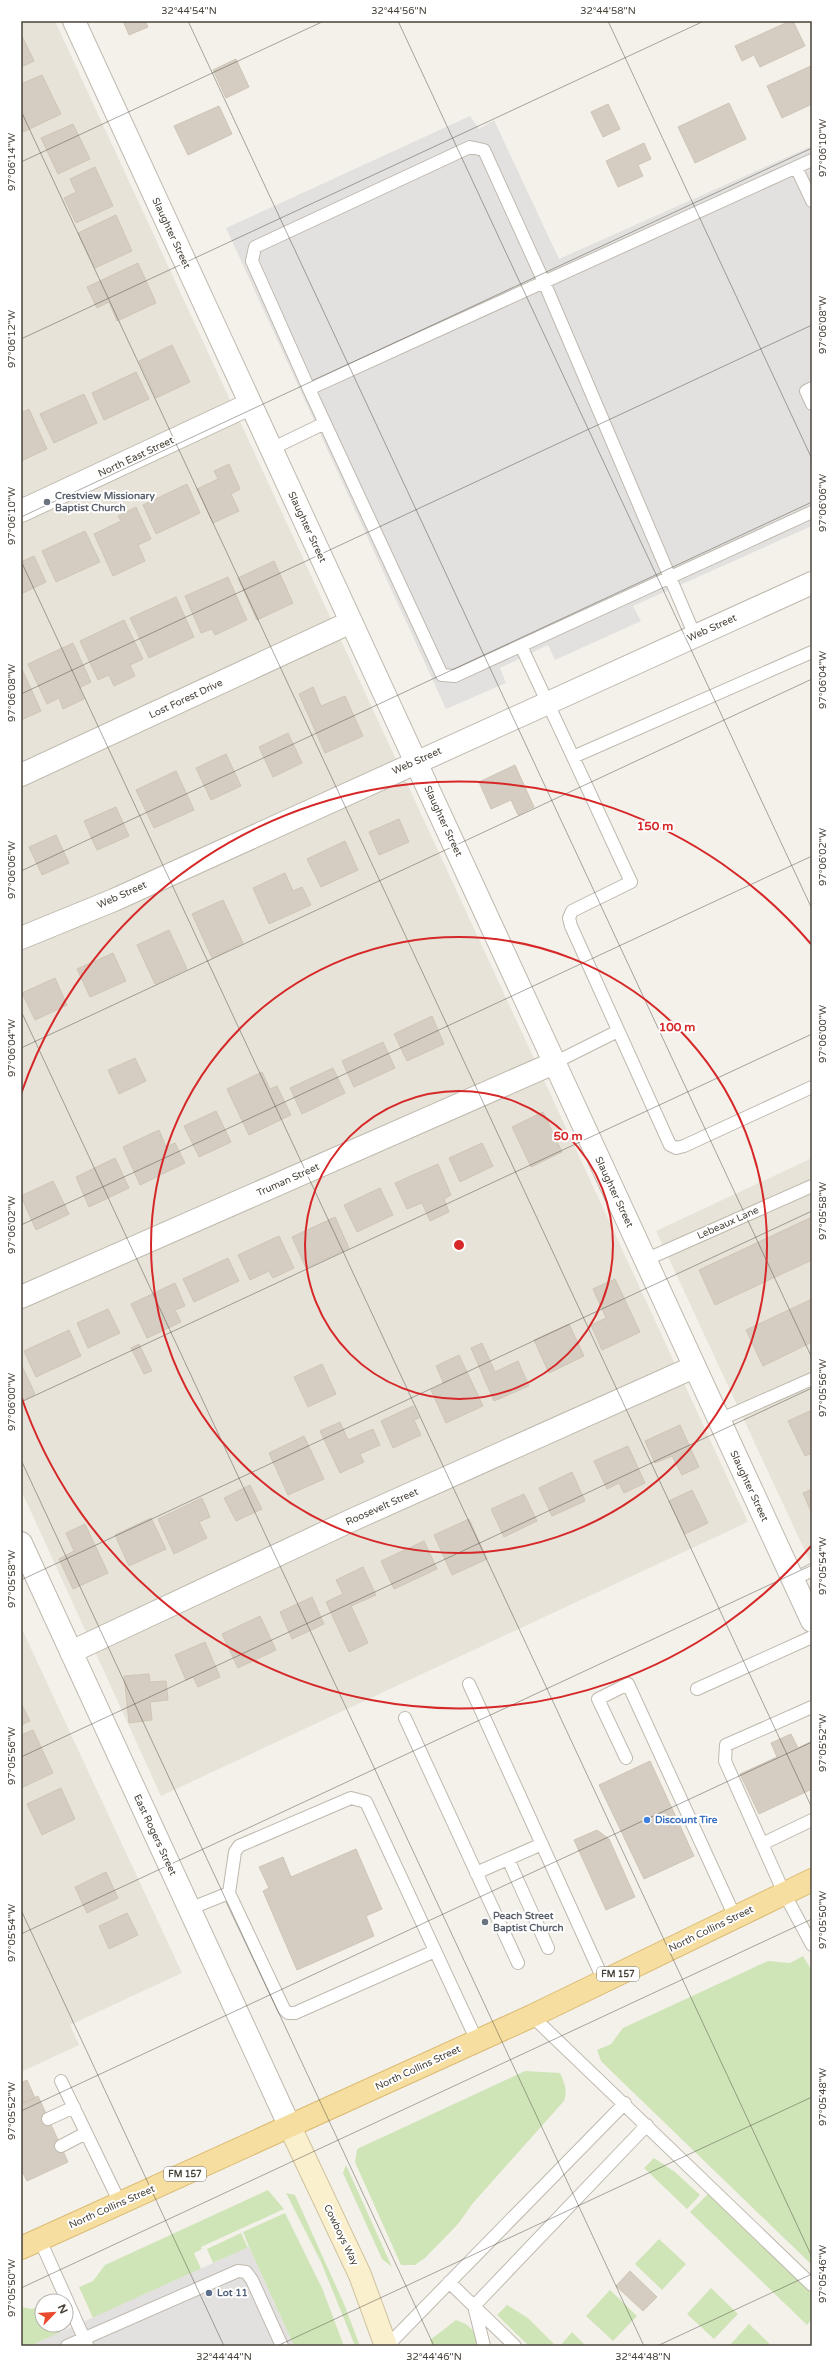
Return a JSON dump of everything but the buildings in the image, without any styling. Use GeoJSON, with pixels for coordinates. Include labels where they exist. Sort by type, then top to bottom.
{"type":"FeatureCollection","features":[{"type":"Feature","properties":{"kind":"main road","name":"North Collins Street"},"geometry":{"type":"LineString","coordinates":[[30,2244],[532,2016],[812,1880]]}},
{"type":"Feature","properties":{"kind":"street","name":"Slaughter Street"},"geometry":{"type":"LineString","coordinates":[[74,21],[812,1622]]}},
{"type":"Feature","properties":{"kind":"street","name":"North East Street"},"geometry":{"type":"LineString","coordinates":[[21,511],[250,404]]}},
{"type":"Feature","properties":{"kind":"street","name":"Web Street"},"geometry":{"type":"LineString","coordinates":[[21,938],[114,900],[812,583]]}},
{"type":"Feature","properties":{"kind":"street","name":"Lost Forest Drive"},"geometry":{"type":"LineString","coordinates":[[21,775],[351,622]]}},
{"type":"Feature","properties":{"kind":"street","name":"Truman Street"},"geometry":{"type":"LineString","coordinates":[[21,1297],[554,1063]]}},
{"type":"Feature","properties":{"kind":"street","name":"Roosevelt Street"},"geometry":{"type":"LineString","coordinates":[[71,1652],[352,1520],[694,1367]]}},
{"type":"Feature","properties":{"kind":"street","name":"East Rogers Street"},"geometry":{"type":"LineString","coordinates":[[21,1543],[290,2127]]}},
{"type":"Feature","properties":{"kind":"street","name":"Cowboys Way"},"geometry":{"type":"LineString","coordinates":[[290,2127],[360,2275],[387,2346]]}},
{"type":"Feature","properties":{"kind":"lane"},"geometry":{"type":"LineString","coordinates":[[695,636],[671,578],[544,282],[484,150],[470,147],[255,247],[252,261],[309,389],[442,675],[455,676],[671,578],[812,512]]}},
{"type":"Feature","properties":{"kind":"lane"},"geometry":{"type":"LineString","coordinates":[[309,389],[812,160]]}},
{"type":"Feature","properties":{"kind":"lane"},"geometry":{"type":"LineString","coordinates":[[796,167],[812,201]]}},
{"type":"Feature","properties":{"kind":"lane"},"geometry":{"type":"LineString","coordinates":[[812,388],[806,391],[812,404]]}},
{"type":"Feature","properties":{"kind":"lane"},"geometry":{"type":"LineString","coordinates":[[271,449],[325,423]]}},
{"type":"Feature","properties":{"kind":"lane"},"geometry":{"type":"LineString","coordinates":[[521,646],[549,702],[631,882],[580,905],[572,911],[569,918],[665,1138],[670,1145],[676,1148],[684,1146],[812,1087]]}},
{"type":"Feature","properties":{"kind":"lane"},"geometry":{"type":"LineString","coordinates":[[573,757],[812,652]]}},
{"type":"Feature","properties":{"kind":"lane"},"geometry":{"type":"LineString","coordinates":[[554,1063],[618,1031]]}},
{"type":"Feature","properties":{"kind":"lane","name":"Lebeaux Lane"},"geometry":{"type":"LineString","coordinates":[[645,1260],[812,1186]]}},
{"type":"Feature","properties":{"kind":"lane"},"geometry":{"type":"LineString","coordinates":[[719,1420],[812,1379]]}},
{"type":"Feature","properties":{"kind":"lane"},"geometry":{"type":"LineString","coordinates":[[793,1580],[812,1570]]}},
{"type":"Feature","properties":{"kind":"lane"},"geometry":{"type":"LineString","coordinates":[[697,1689],[812,1637]]}},
{"type":"Feature","properties":{"kind":"lane"},"geometry":{"type":"LineString","coordinates":[[469,1684],[604,1981]]}},
{"type":"Feature","properties":{"kind":"lane"},"geometry":{"type":"LineString","coordinates":[[626,1758],[598,1698],[628,1684],[735,1917]]}},
{"type":"Feature","properties":{"kind":"lane"},"geometry":{"type":"LineString","coordinates":[[812,1706],[726,1745],[725,1761],[784,1893],[812,1945]]}},
{"type":"Feature","properties":{"kind":"lane"},"geometry":{"type":"LineString","coordinates":[[405,1718],[518,1963]]}},
{"type":"Feature","properties":{"kind":"lane"},"geometry":{"type":"LineString","coordinates":[[435,1950],[295,2013],[288,2013],[284,2009],[229,1893],[235,1852],[239,1846],[351,1798],[360,1799],[366,1802],[435,1950],[477,2041]]}},
{"type":"Feature","properties":{"kind":"lane"},"geometry":{"type":"LineString","coordinates":[[762,1844],[812,1820]]}},
{"type":"Feature","properties":{"kind":"lane"},"geometry":{"type":"LineString","coordinates":[[476,1873],[542,1844]]}},
{"type":"Feature","properties":{"kind":"lane"},"geometry":{"type":"LineString","coordinates":[[508,1859],[548,1948]]}},
{"type":"Feature","properties":{"kind":"lane"},"geometry":{"type":"LineString","coordinates":[[190,1909],[229,1893]]}},
{"type":"Feature","properties":{"kind":"lane"},"geometry":{"type":"LineString","coordinates":[[532,2016],[625,2103],[812,2285]]}},
{"type":"Feature","properties":{"kind":"lane"},"geometry":{"type":"LineString","coordinates":[[61,2081],[120,2203]]}},
{"type":"Feature","properties":{"kind":"lane"},"geometry":{"type":"LineString","coordinates":[[387,2346],[625,2103]]}},
{"type":"Feature","properties":{"kind":"lane"},"geometry":{"type":"LineString","coordinates":[[48,2119],[74,2107]]}},
{"type":"Feature","properties":{"kind":"lane"},"geometry":{"type":"LineString","coordinates":[[474,2306],[647,2125]]}},
{"type":"Feature","properties":{"kind":"lane"},"geometry":{"type":"LineString","coordinates":[[61,2146],[86,2133]]}},
{"type":"Feature","properties":{"kind":"lane"},"geometry":{"type":"LineString","coordinates":[[30,2244],[85,2342]]}},
{"type":"Feature","properties":{"kind":"lane"},"geometry":{"type":"LineString","coordinates":[[67,2346],[85,2342],[238,2270],[246,2272],[252,2280],[282,2346]]}},
{"type":"Feature","properties":{"kind":"lane"},"geometry":{"type":"LineString","coordinates":[[449,2282],[515,2346]]}},
{"type":"Feature","properties":{"kind":"lane"},"geometry":{"type":"LineString","coordinates":[[474,2306],[484,2346]]}},
{"type":"Feature","properties":{"kind":"shaded area"},"geometry":{"type":"Polygon","coordinates":[[[21,21],[55,21],[748,1522],[161,1796],[21,1490],[21,21]]]}},
{"type":"Feature","properties":{"kind":"shaded area"},"geometry":{"type":"Polygon","coordinates":[[[470,116],[479,129],[494,120],[559,259],[812,146],[812,174],[810,175],[812,180],[812,526],[633,606],[641,621],[555,660],[548,645],[500,668],[506,683],[446,709],[226,228],[470,116]]]}},
{"type":"Feature","properties":{"kind":"shaded area"},"geometry":{"type":"Polygon","coordinates":[[[812,1158],[812,1566],[656,1231],[812,1158]]]}},
{"type":"Feature","properties":{"kind":"shaded area"},"geometry":{"type":"Polygon","coordinates":[[[21,1627],[182,1973],[70,2025],[79,2045],[21,2072],[21,1627]]]}},
{"type":"Feature","properties":{"kind":"shaded area","name":"Lot 11"},"geometry":{"type":"Polygon","coordinates":[[[249,2247],[294,2346],[30,2346],[59,2333],[74,2333],[74,2326],[249,2247]]]}},
{"type":"Feature","properties":{"kind":"green space"},"geometry":{"type":"Polygon","coordinates":[[[803,1956],[812,1971],[812,2265],[601,2061],[597,2050],[611,2044],[623,2028],[768,1961],[790,1963],[803,1956]]]}},
{"type":"Feature","properties":{"kind":"green space"},"geometry":{"type":"Polygon","coordinates":[[[525,2071],[560,2073],[566,2090],[564,2101],[473,2203],[458,2224],[425,2258],[415,2265],[401,2265],[355,2162],[357,2149],[525,2071]]]}},
{"type":"Feature","properties":{"kind":"green space"},"geometry":{"type":"Polygon","coordinates":[[[654,2158],[675,2172],[700,2195],[687,2209],[644,2168],[654,2158]]]}},
{"type":"Feature","properties":{"kind":"green space"},"geometry":{"type":"Polygon","coordinates":[[[346,2165],[392,2267],[382,2259],[343,2173],[346,2165]]]}},
{"type":"Feature","properties":{"kind":"green space"},"geometry":{"type":"Polygon","coordinates":[[[268,2190],[284,2209],[201,2247],[202,2249],[194,2253],[201,2269],[93,2318],[79,2287],[93,2281],[105,2265],[268,2190]]]}},
{"type":"Feature","properties":{"kind":"green space"},"geometry":{"type":"Polygon","coordinates":[[[712,2190],[812,2287],[812,2319],[807,2325],[690,2212],[712,2190]]]}},
{"type":"Feature","properties":{"kind":"green space"},"geometry":{"type":"Polygon","coordinates":[[[286,2193],[295,2195],[344,2304],[360,2346],[355,2346],[321,2262],[286,2193]]]}},
{"type":"Feature","properties":{"kind":"green space"},"geometry":{"type":"Polygon","coordinates":[[[285,2213],[322,2288],[344,2346],[294,2346],[249,2247],[243,2232],[285,2213]]]}},
{"type":"Feature","properties":{"kind":"green space"},"geometry":{"type":"Polygon","coordinates":[[[241,2233],[248,2248],[213,2263],[207,2249],[241,2233]]]}},
{"type":"Feature","properties":{"kind":"green space"},"geometry":{"type":"Polygon","coordinates":[[[659,2239],[686,2264],[662,2290],[635,2264],[659,2239]]]}},
{"type":"Feature","properties":{"kind":"green space"},"geometry":{"type":"Polygon","coordinates":[[[711,2288],[738,2314],[714,2339],[687,2314],[711,2288]]]}},
{"type":"Feature","properties":{"kind":"green space"},"geometry":{"type":"Polygon","coordinates":[[[610,2290],[637,2316],[613,2341],[586,2316],[610,2290]]]}},
{"type":"Feature","properties":{"kind":"green space"},"geometry":{"type":"Polygon","coordinates":[[[507,2305],[528,2318],[556,2346],[529,2346],[497,2315],[507,2305]]]}},
{"type":"Feature","properties":{"kind":"green space"},"geometry":{"type":"Polygon","coordinates":[[[21,2307],[34,2308],[34,2333],[60,2333],[30,2346],[21,2346],[21,2307]]]}},
{"type":"Feature","properties":{"kind":"green space"},"geometry":{"type":"Polygon","coordinates":[[[456,2320],[466,2324],[489,2346],[432,2346],[430,2340],[456,2320]]]}},
{"type":"Feature","properties":{"kind":"green space"},"geometry":{"type":"Polygon","coordinates":[[[749,2324],[772,2346],[729,2346],[749,2324]]]}},
{"type":"Feature","properties":{"kind":"green space"},"geometry":{"type":"Polygon","coordinates":[[[572,2332],[586,2346],[560,2346],[572,2332]]]}},
{"type":"Feature","properties":{"kind":"place","name":"Crestview Missionary Baptist Church"},"geometry":{"type":"Point","coordinates":[47,502]}},
{"type":"Feature","properties":{"kind":"place","name":"Discount Tire"},"geometry":{"type":"Point","coordinates":[647,1820]}},
{"type":"Feature","properties":{"kind":"place","name":"Peach Street Baptist Church"},"geometry":{"type":"Point","coordinates":[485,1922]}},
{"type":"Feature","properties":{"kind":"place","name":"Lot 11"},"geometry":{"type":"Point","coordinates":[209,2293]}}]}
